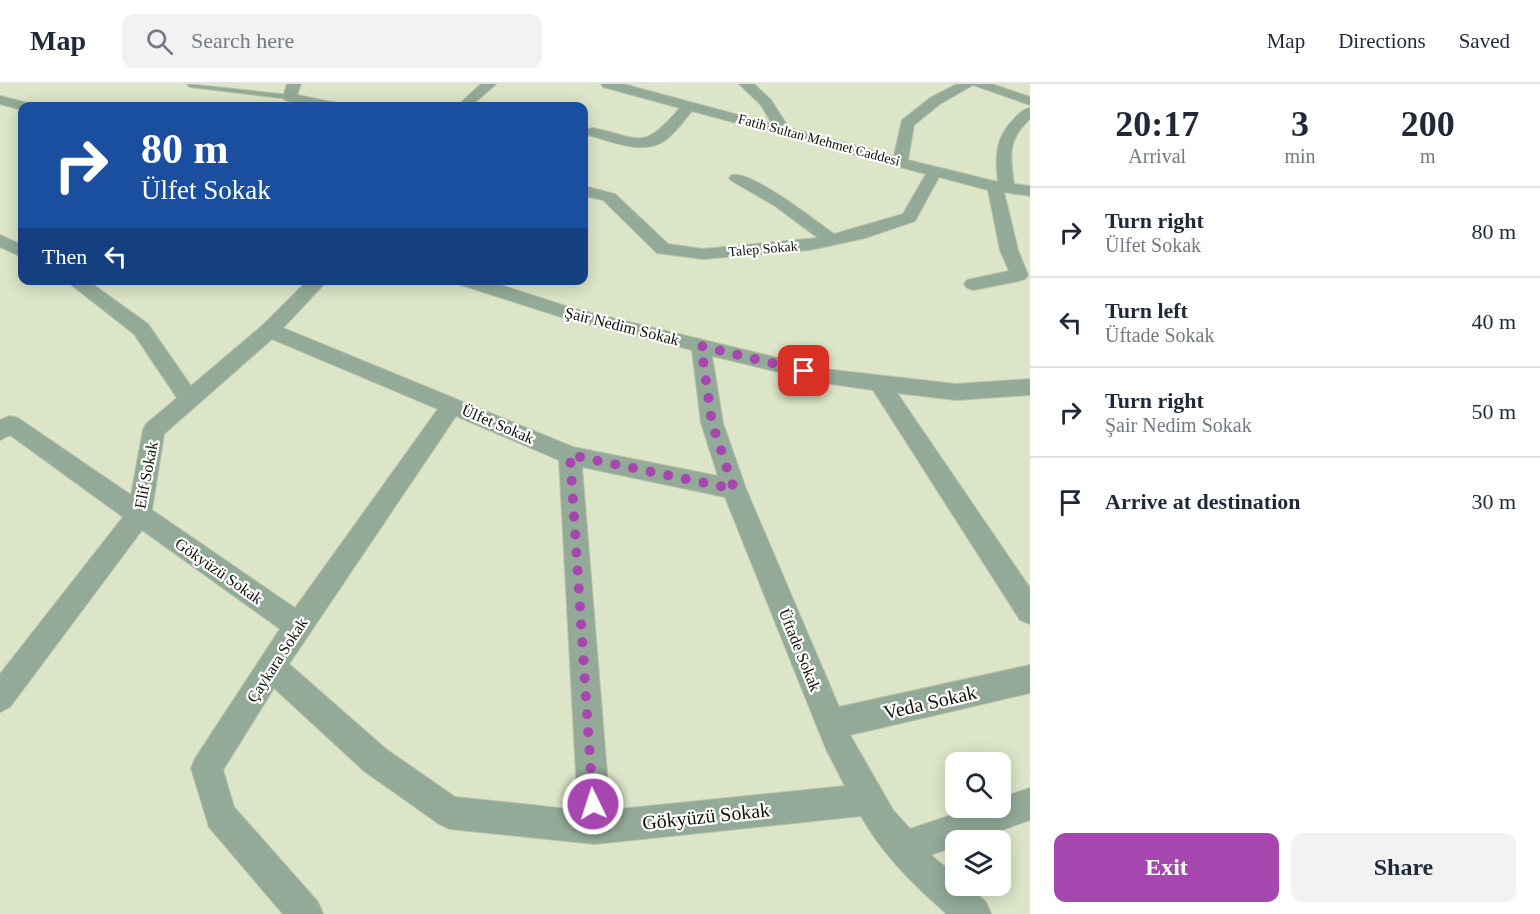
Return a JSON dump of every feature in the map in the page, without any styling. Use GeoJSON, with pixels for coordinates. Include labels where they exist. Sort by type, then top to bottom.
{"type":"FeatureCollection","features":[{"type":"Feature","properties":{"kind":"street"},"geometry":{"type":"LineString","coordinates":[[472,102],[489,84]]}},
{"type":"Feature","properties":{"kind":"street","name":"Fatih Sultan Mehmet Caddesi"},"geometry":{"type":"LineString","coordinates":[[608,84],[628,86],[934,171],[1001,187],[1030,191]]}},
{"type":"Feature","properties":{"kind":"street"},"geometry":{"type":"LineString","coordinates":[[746,84],[766,103],[783,130]]}},
{"type":"Feature","properties":{"kind":"street"},"geometry":{"type":"LineString","coordinates":[[900,162],[907,123],[935,101],[967,84]]}},
{"type":"Feature","properties":{"kind":"street"},"geometry":{"type":"LineString","coordinates":[[979,84],[1030,102]]}},
{"type":"Feature","properties":{"kind":"street"},"geometry":{"type":"LineString","coordinates":[[292,91],[306,102]]}},
{"type":"Feature","properties":{"kind":"street"},"geometry":{"type":"LineString","coordinates":[[0,100],[18,105]]}},
{"type":"Feature","properties":{"kind":"street"},"geometry":{"type":"LineString","coordinates":[[593,132],[639,143],[654,141],[690,105]]}},
{"type":"Feature","properties":{"kind":"street"},"geometry":{"type":"LineString","coordinates":[[973,284],[1019,275],[1009,250],[1001,187],[1002,146],[1014,125],[1030,112]]}},
{"type":"Feature","properties":{"kind":"street","name":"Talep Sokak"},"geometry":{"type":"LineString","coordinates":[[588,192],[609,197],[663,249],[703,254],[810,245],[860,234],[909,217],[934,171]]}},
{"type":"Feature","properties":{"kind":"street"},"geometry":{"type":"LineString","coordinates":[[737,178],[782,203],[831,240]]}},
{"type":"Feature","properties":{"kind":"street"},"geometry":{"type":"LineString","coordinates":[[0,240],[18,250]]}},
{"type":"Feature","properties":{"kind":"street"},"geometry":{"type":"LineString","coordinates":[[81,285],[141,329],[189,400]]}},
{"type":"Feature","properties":{"kind":"street","name":"Elif Sokak"},"geometry":{"type":"LineString","coordinates":[[0,697],[139,515],[154,430],[270,330],[314,285]]}},
{"type":"Feature","properties":{"kind":"street","name":"Şair Nedim Sokak"},"geometry":{"type":"LineString","coordinates":[[484,285],[571,314],[824,376],[956,392],[1030,387]]}},
{"type":"Feature","properties":{"kind":"street","name":"Ülfet Sokak"},"geometry":{"type":"LineString","coordinates":[[270,330],[570,455],[734,489]]}},
{"type":"Feature","properties":{"kind":"street","name":"Üftade Sokak"},"geometry":{"type":"LineString","coordinates":[[701,346],[712,423],[734,489],[841,749],[882,820],[918,866],[974,914]]}},
{"type":"Feature","properties":{"kind":"street"},"geometry":{"type":"LineString","coordinates":[[880,383],[1030,611]]}},
{"type":"Feature","properties":{"kind":"street","name":"Çaykara Sokak"},"geometry":{"type":"LineString","coordinates":[[306,914],[220,816],[207,768],[271,666],[452,405]]}},
{"type":"Feature","properties":{"kind":"street","name":"Gökyüzü Sokak"},"geometry":{"type":"LineString","coordinates":[[0,431],[10,424],[299,626]]}},
{"type":"Feature","properties":{"kind":"street"},"geometry":{"type":"LineString","coordinates":[[570,455],[595,828]]}},
{"type":"Feature","properties":{"kind":"street","name":"Gökyüzü Sokak"},"geometry":{"type":"LineString","coordinates":[[271,666],[375,760],[450,813],[595,828],[870,799]]}},
{"type":"Feature","properties":{"kind":"street","name":"Veda Sokak"},"geometry":{"type":"LineString","coordinates":[[831,724],[1030,679]]}},
{"type":"Feature","properties":{"kind":"street"},"geometry":{"type":"LineString","coordinates":[[904,848],[1030,804]]}},
{"type":"Feature","properties":{"kind":"lane"},"geometry":{"type":"LineString","coordinates":[[190,85],[292,91]]}},
{"type":"Feature","properties":{"kind":"route"},"geometry":{"type":"LineString","coordinates":[[593,804],[570,455],[734,489],[712,423],[701,346],[804,371]]}}]}
